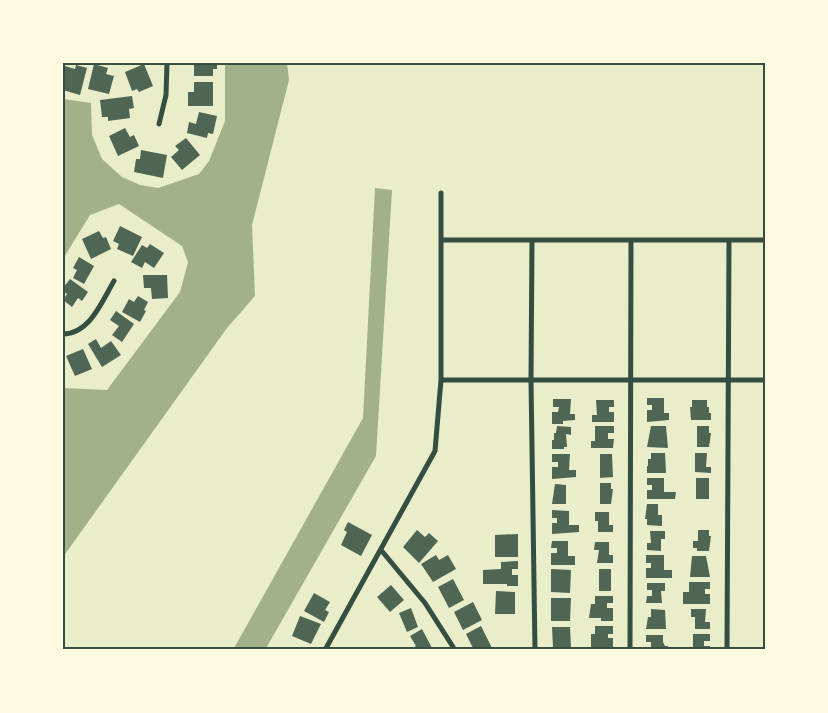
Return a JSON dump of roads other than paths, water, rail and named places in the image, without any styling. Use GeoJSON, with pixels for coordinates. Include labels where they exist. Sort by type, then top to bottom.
{"type":"FeatureCollection","features":[{"type":"Feature","properties":{"kind":"street"},"geometry":{"type":"LineString","coordinates":[[159,124],[166,95],[166,63]]}},
{"type":"Feature","properties":{"kind":"street"},"geometry":{"type":"LineString","coordinates":[[326,650],[435,451],[441,380],[441,192]]}},
{"type":"Feature","properties":{"kind":"street"},"geometry":{"type":"LineString","coordinates":[[441,240],[765,240]]}},
{"type":"Feature","properties":{"kind":"street"},"geometry":{"type":"LineString","coordinates":[[532,240],[531,380],[535,650]]}},
{"type":"Feature","properties":{"kind":"street"},"geometry":{"type":"LineString","coordinates":[[630,650],[632,241]]}},
{"type":"Feature","properties":{"kind":"street"},"geometry":{"type":"LineString","coordinates":[[727,650],[729,241]]}},
{"type":"Feature","properties":{"kind":"street"},"geometry":{"type":"LineString","coordinates":[[63,334],[70,334],[90,321],[114,281]]}},
{"type":"Feature","properties":{"kind":"street"},"geometry":{"type":"LineString","coordinates":[[441,380],[765,380]]}},
{"type":"Feature","properties":{"kind":"street"},"geometry":{"type":"LineString","coordinates":[[381,550],[425,603],[455,650]]}}]}
